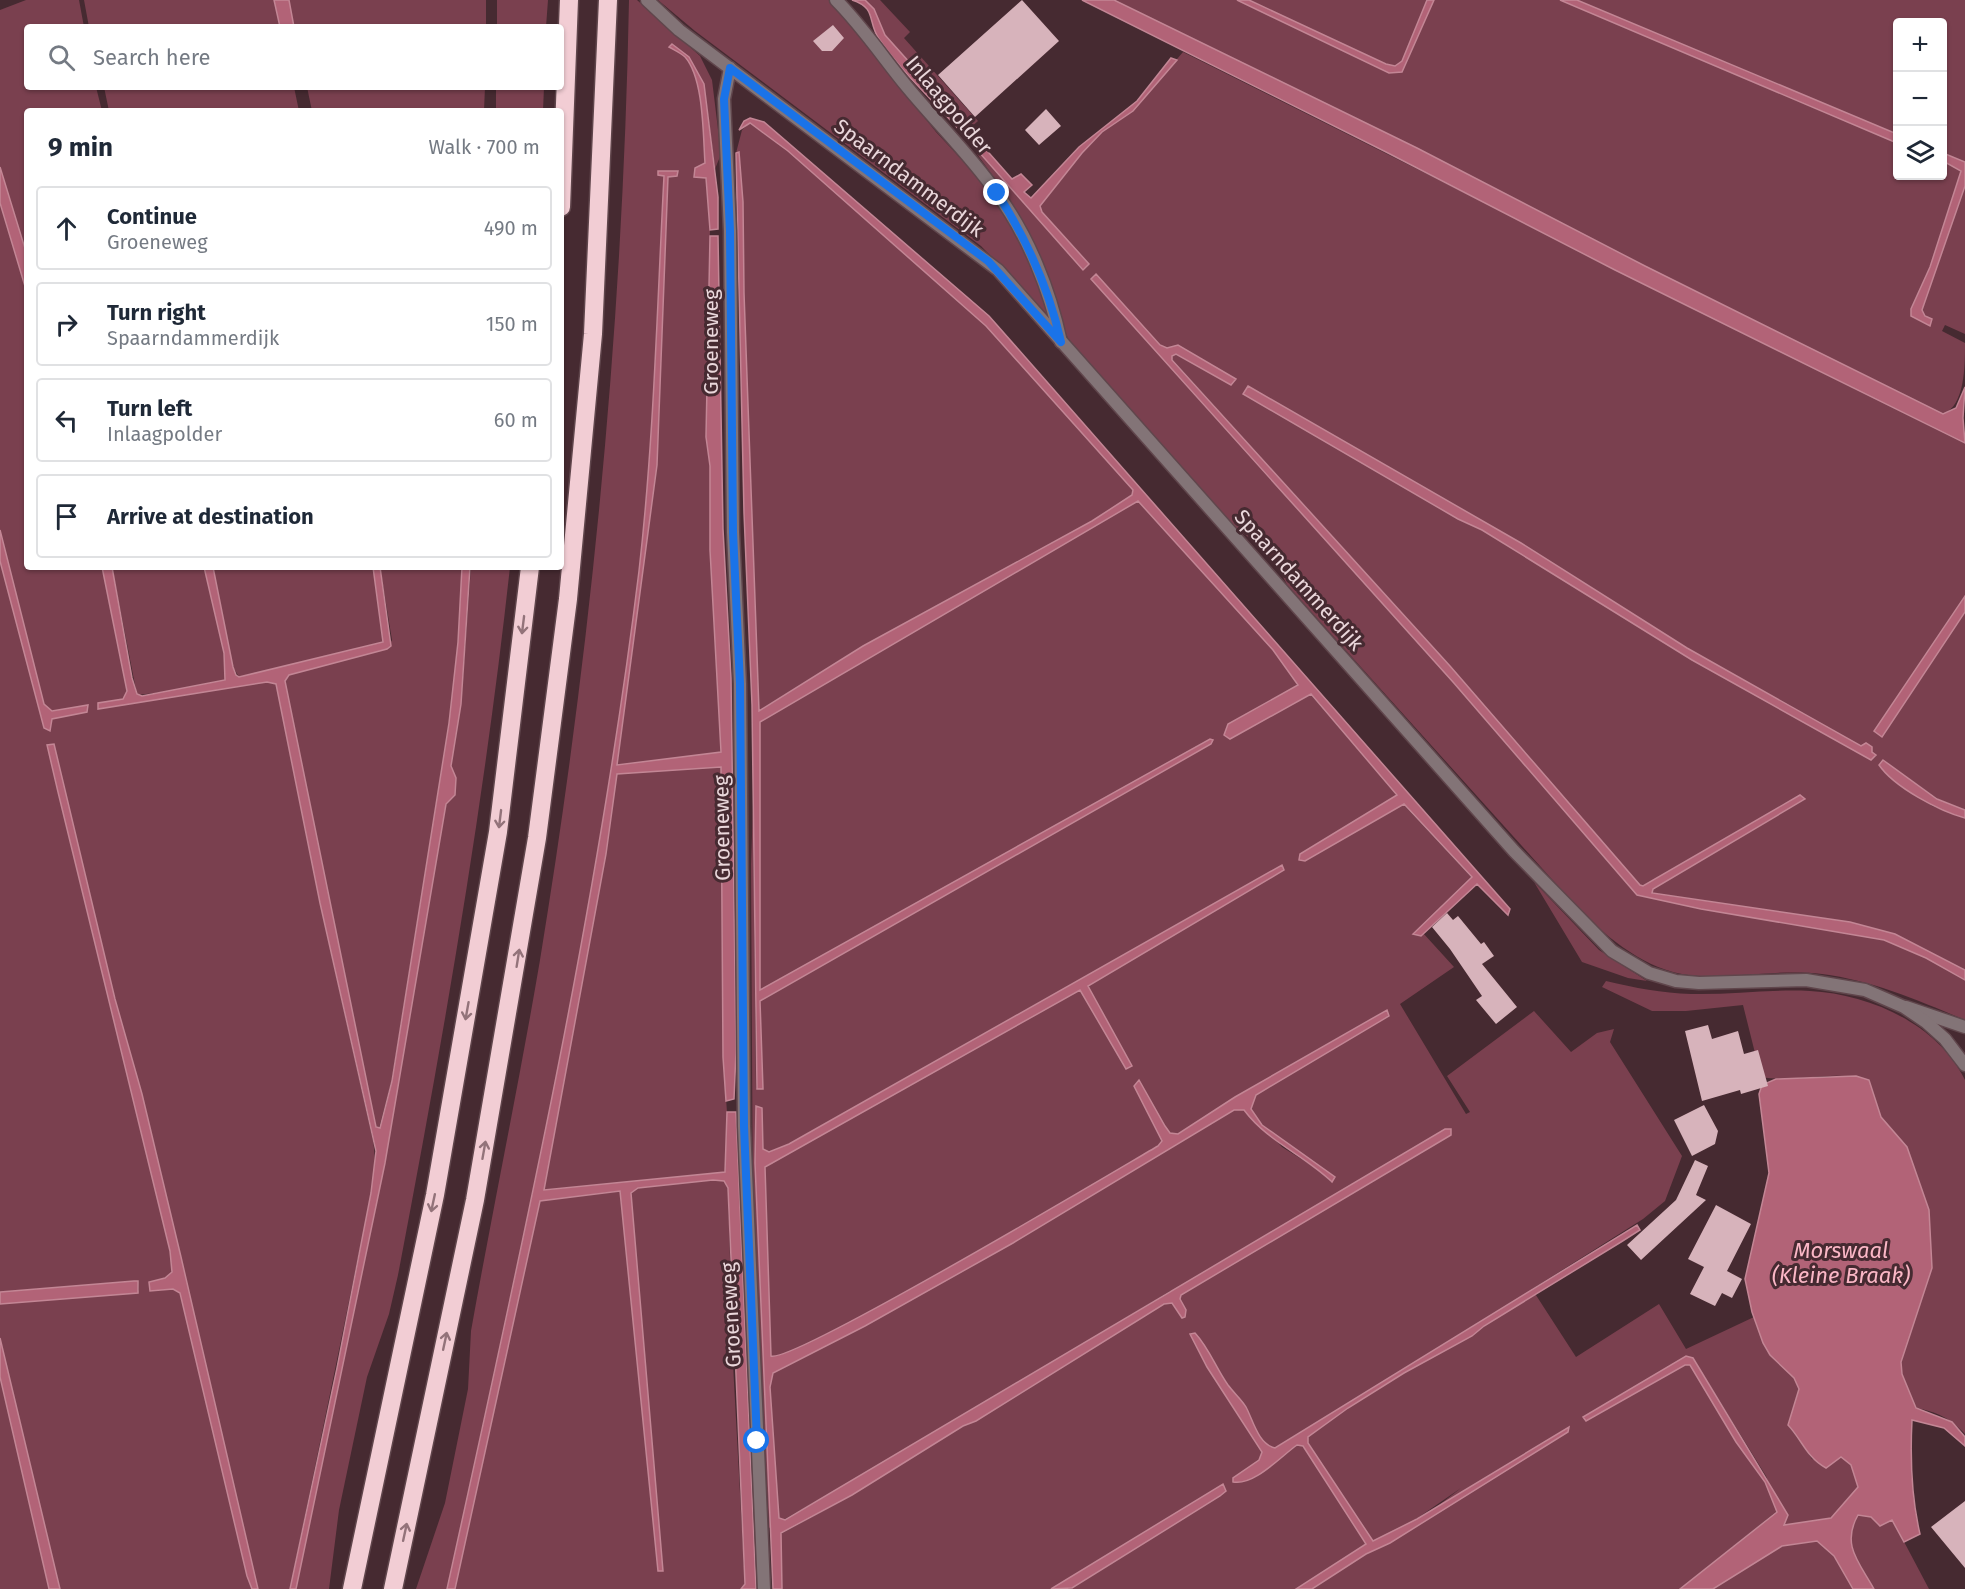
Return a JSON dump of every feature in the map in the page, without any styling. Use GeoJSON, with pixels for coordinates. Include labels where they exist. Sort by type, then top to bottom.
{"type":"FeatureCollection","features":[{"type":"Feature","properties":{"kind":"highway"},"geometry":{"type":"LineString","coordinates":[[564,129],[569,0]]}},
{"type":"Feature","properties":{"kind":"highway"},"geometry":{"type":"LineString","coordinates":[[393,1589],[475,1200],[537,838],[568,599],[593,334],[608,0]]}},
{"type":"Feature","properties":{"kind":"highway"},"geometry":{"type":"LineString","coordinates":[[352,1589],[439,1172],[498,832],[530,570]]}},
{"type":"Feature","properties":{"kind":"street","name":"Spaarndammerdijk"},"geometry":{"type":"LineString","coordinates":[[647,0],[679,30],[988,261],[1506,842],[1576,917],[1612,951],[1649,973],[1676,981],[1822,981],[1865,990],[1904,1007],[1935,1029],[1965,1065]]}},
{"type":"Feature","properties":{"kind":"street","name":"Inlaagpolder"},"geometry":{"type":"LineString","coordinates":[[836,0],[997,193],[1030,252],[1048,297],[1061,342]]}},
{"type":"Feature","properties":{"kind":"street","name":"Groeneweg"},"geometry":{"type":"LineString","coordinates":[[730,68],[724,99],[730,231],[733,532],[740,684],[744,1126],[764,1589]]}},
{"type":"Feature","properties":{"kind":"street"},"geometry":{"type":"LineString","coordinates":[[1904,1007],[1965,1027]]}},
{"type":"Feature","properties":{"kind":"shaded area"},"geometry":{"type":"Polygon","coordinates":[[[26,0],[79,0],[83,24],[24,24],[24,90],[97,90],[101,108],[24,108],[24,245],[0,167],[0,10],[26,0]]]}},
{"type":"Feature","properties":{"kind":"shaded area"},"geometry":{"type":"Polygon","coordinates":[[[84,0],[274,0],[279,24],[88,24],[84,0]]]}},
{"type":"Feature","properties":{"kind":"shaded area"},"geometry":{"type":"Polygon","coordinates":[[[289,0],[486,0],[486,24],[293,24],[289,0]]]}},
{"type":"Feature","properties":{"kind":"shaded area"},"geometry":{"type":"Polygon","coordinates":[[[497,0],[548,0],[546,24],[497,24],[497,0]]]}},
{"type":"Feature","properties":{"kind":"shaded area"},"geometry":{"type":"Polygon","coordinates":[[[629,0],[637,0],[700,56],[712,80],[721,154],[715,169],[704,84],[689,57],[670,47],[682,55],[692,67],[700,93],[703,123],[705,163],[694,176],[706,178],[710,230],[706,437],[710,466],[710,550],[721,752],[617,766],[657,465],[668,176],[677,176],[658,175],[664,176],[644,522],[622,699],[602,827],[555,1082],[447,1589],[416,1589],[445,1503],[468,1389],[471,1331],[540,960],[559,841],[602,482],[620,241],[629,0]]]}},
{"type":"Feature","properties":{"kind":"shaded area"},"geometry":{"type":"Polygon","coordinates":[[[658,0],[830,0],[936,132],[989,189],[1026,252],[1049,316],[981,246],[695,31],[658,0]]]}},
{"type":"Feature","properties":{"kind":"shaded area"},"geometry":{"type":"Polygon","coordinates":[[[865,0],[880,0],[910,32],[904,38],[978,121],[969,129],[885,35],[874,9],[865,0]]]}},
{"type":"Feature","properties":{"kind":"shaded area"},"geometry":{"type":"Polygon","coordinates":[[[1114,0],[1237,0],[1402,71],[1434,0],[1560,0],[1893,141],[1893,180],[1947,180],[1947,163],[1961,171],[1930,267],[1911,309],[1924,316],[1922,310],[1965,186],[1965,334],[1945,325],[1942,331],[1965,343],[1962,384],[1956,403],[1943,414],[1645,266],[1417,148],[1114,0]]]}},
{"type":"Feature","properties":{"kind":"shaded area"},"geometry":{"type":"Polygon","coordinates":[[[1249,0],[1427,0],[1402,61],[1395,66],[1386,64],[1249,0]]]}},
{"type":"Feature","properties":{"kind":"shaded area"},"geometry":{"type":"Polygon","coordinates":[[[1577,0],[1965,0],[1965,162],[1947,155],[1947,18],[1893,18],[1893,132],[1577,0]]]}},
{"type":"Feature","properties":{"kind":"shaded area"},"geometry":{"type":"Polygon","coordinates":[[[1183,52],[1965,443],[1965,596],[1874,731],[1882,736],[1965,612],[1965,810],[1938,799],[1883,760],[1882,770],[1932,806],[1965,818],[1965,970],[1895,934],[1850,922],[1652,893],[1653,889],[1804,800],[1800,795],[1643,886],[1640,885],[1450,666],[1172,359],[1172,356],[1176,354],[1231,385],[1235,379],[1207,363],[1160,345],[1096,274],[1091,279],[1453,682],[1637,895],[1884,940],[1926,958],[1965,980],[1965,1020],[1895,992],[1840,977],[1791,972],[1699,976],[1666,970],[1622,947],[1584,915],[1287,585],[1266,553],[1237,530],[1068,339],[1042,265],[1001,187],[977,154],[978,151],[1083,270],[1089,264],[1041,212],[1040,206],[1082,153],[1102,132],[1133,111],[1183,52]],[[1248,386],[1244,394],[1458,519],[1482,530],[1692,660],[1871,760],[1876,756],[1872,752],[1872,747],[1866,743],[1861,747],[1687,648],[1521,543],[1248,386]]]}},
{"type":"Feature","properties":{"kind":"shaded area"},"geometry":{"type":"Polygon","coordinates":[[[105,90],[295,90],[298,108],[108,108],[105,90]]]}},
{"type":"Feature","properties":{"kind":"shaded area"},"geometry":{"type":"Polygon","coordinates":[[[308,90],[485,90],[484,108],[311,108],[308,90]]]}},
{"type":"Feature","properties":{"kind":"shaded area"},"geometry":{"type":"Polygon","coordinates":[[[496,90],[544,90],[543,108],[496,108],[496,90]]]}},
{"type":"Feature","properties":{"kind":"shaded area"},"geometry":{"type":"Polygon","coordinates":[[[749,123],[788,151],[986,326],[1134,490],[1132,495],[1092,521],[863,646],[759,711],[744,293],[743,202],[736,153],[742,130],[749,123]]]}},
{"type":"Feature","properties":{"kind":"shaded area"},"geometry":{"type":"Polygon","coordinates":[[[0,203],[24,283],[24,570],[103,570],[127,691],[123,699],[98,703],[98,709],[267,682],[276,684],[320,903],[373,1141],[375,1156],[373,1188],[290,1589],[258,1589],[154,1143],[115,999],[54,744],[48,746],[58,792],[170,1251],[172,1272],[165,1278],[149,1282],[153,1291],[173,1289],[180,1292],[252,1589],[60,1589],[0,1338],[0,1304],[135,1293],[139,1290],[138,1282],[134,1281],[0,1292],[0,561],[44,728],[50,731],[52,719],[65,715],[48,709],[44,704],[0,530],[0,203]]]}},
{"type":"Feature","properties":{"kind":"shaded area"},"geometry":{"type":"Polygon","coordinates":[[[1138,500],[1273,650],[1298,685],[1228,724],[1230,738],[1310,694],[1397,795],[1300,854],[1299,860],[1401,802],[1472,878],[1414,934],[1421,936],[1423,933],[1454,967],[1400,1004],[1466,1114],[1470,1112],[1447,1076],[1534,1011],[1571,1052],[1597,1033],[1614,1029],[1610,1042],[1682,1156],[1665,1201],[1643,1219],[1532,1289],[1576,1357],[1659,1304],[1686,1349],[1754,1317],[1770,1355],[1794,1378],[1799,1389],[1788,1425],[1812,1459],[1830,1464],[1841,1456],[1851,1465],[1858,1487],[1831,1518],[1784,1525],[1766,1476],[1693,1358],[1686,1356],[1685,1365],[1690,1365],[1736,1442],[1765,1482],[1777,1511],[1680,1589],[1312,1589],[1366,1554],[1390,1543],[1461,1488],[1374,1548],[1298,1434],[1267,1454],[1191,1334],[1207,1367],[1261,1449],[1262,1457],[1251,1479],[1297,1445],[1303,1446],[1366,1544],[1296,1589],[1071,1589],[1220,1496],[1226,1491],[1223,1485],[1052,1589],[780,1589],[781,1534],[852,1495],[963,1426],[976,1421],[1164,1304],[1172,1303],[1176,1308],[1170,1291],[941,1430],[769,1528],[753,1226],[751,864],[753,806],[756,1088],[762,1089],[760,1001],[1211,744],[1210,739],[759,991],[760,722],[1138,500]],[[1282,865],[789,1144],[768,1153],[763,1149],[756,1106],[755,1163],[782,1156],[1080,990],[1126,1069],[1132,1066],[1088,986],[1284,870],[1282,865]],[[1389,1015],[1235,1097],[1282,1147],[1319,1170],[1331,1182],[1335,1177],[1262,1125],[1251,1109],[1256,1095],[1389,1015]]]}},
{"type":"Feature","properties":{"kind":"shaded area"},"geometry":{"type":"Polygon","coordinates":[[[113,570],[205,570],[224,653],[225,680],[190,689],[137,695],[113,570]]]}},
{"type":"Feature","properties":{"kind":"shaded area"},"geometry":{"type":"Polygon","coordinates":[[[214,570],[373,570],[383,642],[239,677],[233,667],[214,570]]]}},
{"type":"Feature","properties":{"kind":"shaded area"},"geometry":{"type":"Polygon","coordinates":[[[380,570],[462,570],[458,642],[449,723],[392,1079],[379,1128],[376,1127],[285,681],[289,675],[387,649],[392,640],[380,570]]]}},
{"type":"Feature","properties":{"kind":"shaded area"},"geometry":{"type":"Polygon","coordinates":[[[471,570],[510,570],[475,834],[431,1099],[398,1275],[389,1314],[367,1377],[339,1510],[329,1589],[296,1589],[385,1163],[446,803],[455,795],[456,778],[451,766],[461,704],[471,570]]]}},
{"type":"Feature","properties":{"kind":"shaded area"},"geometry":{"type":"Polygon","coordinates":[[[721,766],[723,1057],[727,1112],[725,1172],[544,1190],[606,854],[614,779],[617,774],[721,766]]]}},
{"type":"Feature","properties":{"kind":"shaded area"},"geometry":{"type":"Polygon","coordinates":[[[1534,882],[1599,950],[1647,981],[1628,978],[1582,962],[1534,882]]]}},
{"type":"Feature","properties":{"kind":"shaded area"},"geometry":{"type":"Polygon","coordinates":[[[1606,981],[1648,990],[1680,993],[1810,991],[1855,998],[1900,1016],[1920,1028],[1953,1060],[1965,1080],[1965,1434],[1943,1416],[1916,1408],[1902,1374],[1901,1362],[1912,1323],[1929,1237],[1929,1210],[1892,1131],[1881,1117],[1869,1080],[1842,1076],[1761,1077],[1743,1005],[1686,1011],[1652,1011],[1602,987],[1606,981]]]}},
{"type":"Feature","properties":{"kind":"shaded area"},"geometry":{"type":"Polygon","coordinates":[[[713,1180],[724,1181],[728,1188],[733,1364],[745,1585],[741,1589],[455,1589],[540,1201],[621,1191],[663,1571],[631,1193],[638,1188],[713,1180]]]}},
{"type":"Feature","properties":{"kind":"shaded area"},"geometry":{"type":"Polygon","coordinates":[[[0,1377],[49,1589],[0,1589],[0,1377]]]}},
{"type":"Feature","properties":{"kind":"shaded area"},"geometry":{"type":"Polygon","coordinates":[[[1857,1515],[1892,1519],[1929,1589],[1874,1589],[1858,1562],[1851,1544],[1851,1535],[1857,1515]]]}},
{"type":"Feature","properties":{"kind":"shaded area"},"geometry":{"type":"Polygon","coordinates":[[[1818,1541],[1834,1556],[1853,1589],[1713,1589],[1782,1546],[1818,1541]]]}},
{"type":"Feature","properties":{"kind":"water"},"geometry":{"type":"Polygon","coordinates":[[[274,0],[289,0],[293,24],[279,24],[274,0]]]}},
{"type":"Feature","properties":{"kind":"water"},"geometry":{"type":"Polygon","coordinates":[[[852,0],[865,0],[874,9],[885,35],[969,129],[965,133],[962,133],[898,64],[875,32],[868,11],[860,3],[852,0]]]}},
{"type":"Feature","properties":{"kind":"water"},"geometry":{"type":"Polygon","coordinates":[[[1082,0],[1114,0],[1417,148],[1645,266],[1943,414],[1956,408],[1965,387],[1963,418],[1965,443],[1615,270],[1082,0]]]}},
{"type":"Feature","properties":{"kind":"water"},"geometry":{"type":"Polygon","coordinates":[[[1237,0],[1249,0],[1386,64],[1395,66],[1402,61],[1427,0],[1434,0],[1402,72],[1389,73],[1237,0]]]}},
{"type":"Feature","properties":{"kind":"water"},"geometry":{"type":"Polygon","coordinates":[[[1560,0],[1577,0],[1893,132],[1893,141],[1560,0]]]}},
{"type":"Feature","properties":{"kind":"water"},"geometry":{"type":"Polygon","coordinates":[[[672,44],[689,57],[704,84],[718,197],[718,229],[710,230],[706,178],[694,177],[695,168],[705,163],[701,108],[696,79],[685,57],[669,47],[672,44]]]}},
{"type":"Feature","properties":{"kind":"water"},"geometry":{"type":"Polygon","coordinates":[[[1171,58],[1177,60],[1133,111],[1102,132],[1082,153],[1040,206],[1042,212],[1089,264],[1083,270],[978,151],[982,145],[1012,179],[1021,174],[1032,185],[1024,192],[1031,198],[1079,147],[1137,101],[1171,58]]]}},
{"type":"Feature","properties":{"kind":"water"},"geometry":{"type":"Polygon","coordinates":[[[750,118],[764,122],[989,316],[1510,909],[1508,915],[1477,884],[1421,936],[1413,934],[1472,877],[1404,804],[1305,861],[1299,860],[1300,854],[1397,795],[1311,694],[1230,739],[1224,735],[1228,724],[1298,685],[1273,650],[1138,501],[760,722],[760,990],[1210,739],[1213,740],[1211,744],[760,1001],[763,1089],[757,1089],[752,705],[744,513],[736,153],[739,152],[743,202],[744,293],[759,711],[863,646],[1092,521],[1132,495],[1133,490],[986,326],[788,151],[750,123],[739,130],[744,121],[750,118]]]}},
{"type":"Feature","properties":{"kind":"water"},"geometry":{"type":"Polygon","coordinates":[[[1947,155],[1965,162],[1965,186],[1922,310],[1925,316],[1932,319],[1930,326],[1911,316],[1911,309],[1930,267],[1961,171],[1947,163],[1947,155]]]}},
{"type":"Feature","properties":{"kind":"water"},"geometry":{"type":"Polygon","coordinates":[[[0,167],[24,245],[24,283],[0,203],[0,167]]]}},
{"type":"Feature","properties":{"kind":"water"},"geometry":{"type":"Polygon","coordinates":[[[658,171],[678,171],[677,176],[668,177],[657,465],[617,765],[721,752],[710,550],[710,466],[706,437],[710,236],[718,236],[723,529],[731,678],[736,1051],[734,1099],[726,1101],[723,1057],[721,767],[617,774],[606,854],[544,1190],[725,1172],[727,1112],[736,1112],[756,1589],[741,1589],[745,1584],[728,1188],[724,1181],[713,1180],[638,1188],[631,1193],[663,1571],[658,1571],[620,1191],[540,1201],[455,1589],[447,1589],[555,1082],[602,827],[622,699],[639,571],[652,423],[664,176],[658,175],[658,171]]]}},
{"type":"Feature","properties":{"kind":"water"},"geometry":{"type":"Polygon","coordinates":[[[1096,274],[1160,345],[1167,348],[1178,345],[1236,379],[1231,385],[1176,354],[1172,356],[1172,360],[1450,666],[1640,885],[1643,886],[1800,795],[1805,799],[1653,889],[1652,893],[1850,922],[1895,934],[1965,970],[1965,980],[1926,958],[1884,940],[1701,909],[1637,895],[1453,682],[1091,279],[1096,274]]]}},
{"type":"Feature","properties":{"kind":"water"},"geometry":{"type":"Polygon","coordinates":[[[1248,386],[1521,543],[1687,648],[1861,746],[1866,743],[1872,747],[1872,752],[1876,755],[1871,760],[1692,660],[1482,530],[1458,519],[1243,394],[1248,386]]]}},
{"type":"Feature","properties":{"kind":"water"},"geometry":{"type":"Polygon","coordinates":[[[0,530],[44,704],[52,711],[88,705],[87,712],[52,719],[50,731],[44,728],[0,561],[0,530]]]}},
{"type":"Feature","properties":{"kind":"water"},"geometry":{"type":"Polygon","coordinates":[[[103,570],[113,570],[132,678],[137,694],[142,696],[225,680],[224,653],[205,570],[214,570],[233,667],[239,677],[383,642],[373,570],[380,570],[391,646],[289,675],[285,681],[376,1127],[380,1128],[392,1081],[449,723],[458,642],[462,570],[470,570],[461,704],[451,766],[456,778],[455,795],[446,804],[385,1163],[296,1589],[290,1589],[337,1368],[371,1193],[376,1151],[320,903],[276,684],[267,682],[98,709],[98,703],[123,699],[127,691],[103,570]]]}},
{"type":"Feature","properties":{"kind":"water"},"geometry":{"type":"Polygon","coordinates":[[[1965,596],[1965,612],[1882,737],[1874,731],[1965,596]]]}},
{"type":"Feature","properties":{"kind":"water"},"geometry":{"type":"Polygon","coordinates":[[[54,744],[115,999],[142,1094],[258,1589],[252,1589],[247,1576],[180,1293],[173,1289],[150,1291],[149,1282],[165,1278],[172,1272],[170,1251],[47,745],[54,744]]]}},
{"type":"Feature","properties":{"kind":"water"},"geometry":{"type":"Polygon","coordinates":[[[1883,760],[1937,799],[1965,810],[1965,818],[1930,804],[1906,790],[1879,765],[1883,760]]]}},
{"type":"Feature","properties":{"kind":"water"},"geometry":{"type":"Polygon","coordinates":[[[1282,865],[1284,870],[1088,986],[1132,1066],[1126,1069],[1080,990],[765,1167],[771,1356],[792,1350],[891,1300],[1158,1146],[1162,1141],[1134,1086],[1139,1080],[1170,1133],[1178,1134],[1235,1097],[1387,1010],[1389,1016],[1256,1095],[1251,1109],[1262,1125],[1335,1177],[1332,1182],[1264,1131],[1244,1110],[1234,1110],[1013,1243],[865,1326],[773,1373],[770,1387],[779,1518],[785,1520],[1445,1129],[1451,1129],[1451,1135],[1181,1295],[1180,1299],[1186,1310],[1185,1317],[1182,1318],[1172,1303],[1164,1304],[976,1421],[963,1426],[852,1495],[781,1533],[782,1589],[773,1589],[755,1163],[756,1106],[762,1108],[763,1149],[769,1152],[789,1144],[1282,865]]]}},
{"type":"Feature","properties":{"kind":"water","name":"Morswaal (Kleine Braak)"},"geometry":{"type":"Polygon","coordinates":[[[1856,1076],[1869,1080],[1881,1117],[1907,1147],[1929,1210],[1932,1268],[1901,1362],[1902,1374],[1916,1408],[1952,1422],[1965,1437],[1965,1446],[1944,1428],[1912,1420],[1912,1477],[1920,1534],[1904,1542],[1892,1520],[1880,1526],[1871,1517],[1858,1515],[1853,1526],[1851,1535],[1854,1553],[1874,1589],[1853,1589],[1834,1556],[1817,1541],[1782,1546],[1713,1589],[1680,1589],[1777,1512],[1765,1482],[1736,1442],[1690,1365],[1685,1365],[1586,1421],[1583,1417],[1686,1356],[1693,1358],[1788,1515],[1784,1525],[1831,1518],[1858,1487],[1851,1465],[1841,1457],[1826,1468],[1819,1464],[1788,1425],[1799,1389],[1794,1378],[1770,1355],[1763,1343],[1752,1312],[1745,1279],[1769,1173],[1759,1094],[1762,1085],[1776,1079],[1856,1076]]]}},
{"type":"Feature","properties":{"kind":"water"},"geometry":{"type":"Polygon","coordinates":[[[1637,1225],[1640,1230],[1484,1326],[1472,1336],[1404,1373],[1348,1408],[1308,1437],[1308,1443],[1373,1541],[1417,1519],[1569,1427],[1568,1432],[1390,1543],[1366,1554],[1312,1589],[1296,1589],[1366,1544],[1303,1446],[1297,1445],[1266,1470],[1249,1480],[1233,1482],[1233,1478],[1259,1460],[1262,1452],[1207,1367],[1190,1334],[1195,1333],[1204,1345],[1228,1385],[1246,1407],[1260,1437],[1269,1446],[1275,1448],[1637,1225]]]}},
{"type":"Feature","properties":{"kind":"water"},"geometry":{"type":"Polygon","coordinates":[[[138,1281],[138,1293],[0,1304],[0,1292],[138,1281]]]}},
{"type":"Feature","properties":{"kind":"water"},"geometry":{"type":"Polygon","coordinates":[[[0,1338],[60,1589],[49,1589],[0,1377],[0,1338]]]}},
{"type":"Feature","properties":{"kind":"water"},"geometry":{"type":"Polygon","coordinates":[[[1223,1484],[1226,1491],[1220,1496],[1072,1588],[1051,1589],[1223,1484]]]}},
{"type":"Feature","properties":{"kind":"building"},"geometry":{"type":"Polygon","coordinates":[[[1022,0],[1059,41],[975,117],[938,75],[1022,0]]]}},
{"type":"Feature","properties":{"kind":"building"},"geometry":{"type":"Polygon","coordinates":[[[833,25],[844,38],[832,51],[822,51],[813,41],[833,25]]]}},
{"type":"Feature","properties":{"kind":"building"},"geometry":{"type":"Polygon","coordinates":[[[1046,109],[1061,126],[1039,145],[1025,130],[1046,109]]]}},
{"type":"Feature","properties":{"kind":"building"},"geometry":{"type":"Polygon","coordinates":[[[1447,913],[1453,920],[1458,916],[1481,944],[1484,942],[1494,956],[1482,964],[1517,1007],[1496,1024],[1476,1000],[1482,996],[1432,927],[1447,913]]]}},
{"type":"Feature","properties":{"kind":"building"},"geometry":{"type":"Polygon","coordinates":[[[1708,1025],[1712,1039],[1738,1031],[1744,1054],[1758,1050],[1768,1086],[1741,1094],[1740,1090],[1702,1101],[1685,1031],[1708,1025]]]}},
{"type":"Feature","properties":{"kind":"building"},"geometry":{"type":"Polygon","coordinates":[[[1704,1105],[1718,1131],[1715,1144],[1692,1156],[1674,1120],[1704,1105]]]}},
{"type":"Feature","properties":{"kind":"building"},"geometry":{"type":"Polygon","coordinates":[[[1695,1160],[1708,1166],[1696,1195],[1706,1200],[1641,1260],[1627,1245],[1676,1200],[1695,1160]]]}},
{"type":"Feature","properties":{"kind":"building"},"geometry":{"type":"Polygon","coordinates":[[[1716,1205],[1751,1224],[1727,1271],[1742,1279],[1732,1298],[1722,1293],[1715,1306],[1690,1294],[1704,1267],[1688,1259],[1716,1205]]]}},
{"type":"Feature","properties":{"kind":"building"},"geometry":{"type":"Polygon","coordinates":[[[1965,1501],[1965,1568],[1931,1527],[1965,1501]]]}},
{"type":"Feature","properties":{"kind":"route"},"geometry":{"type":"LineString","coordinates":[[757,1441],[744,1126],[740,684],[733,532],[730,231],[724,99],[730,68],[988,261],[1008,280],[1061,342],[1055,317],[1030,252],[997,193]]}}]}
